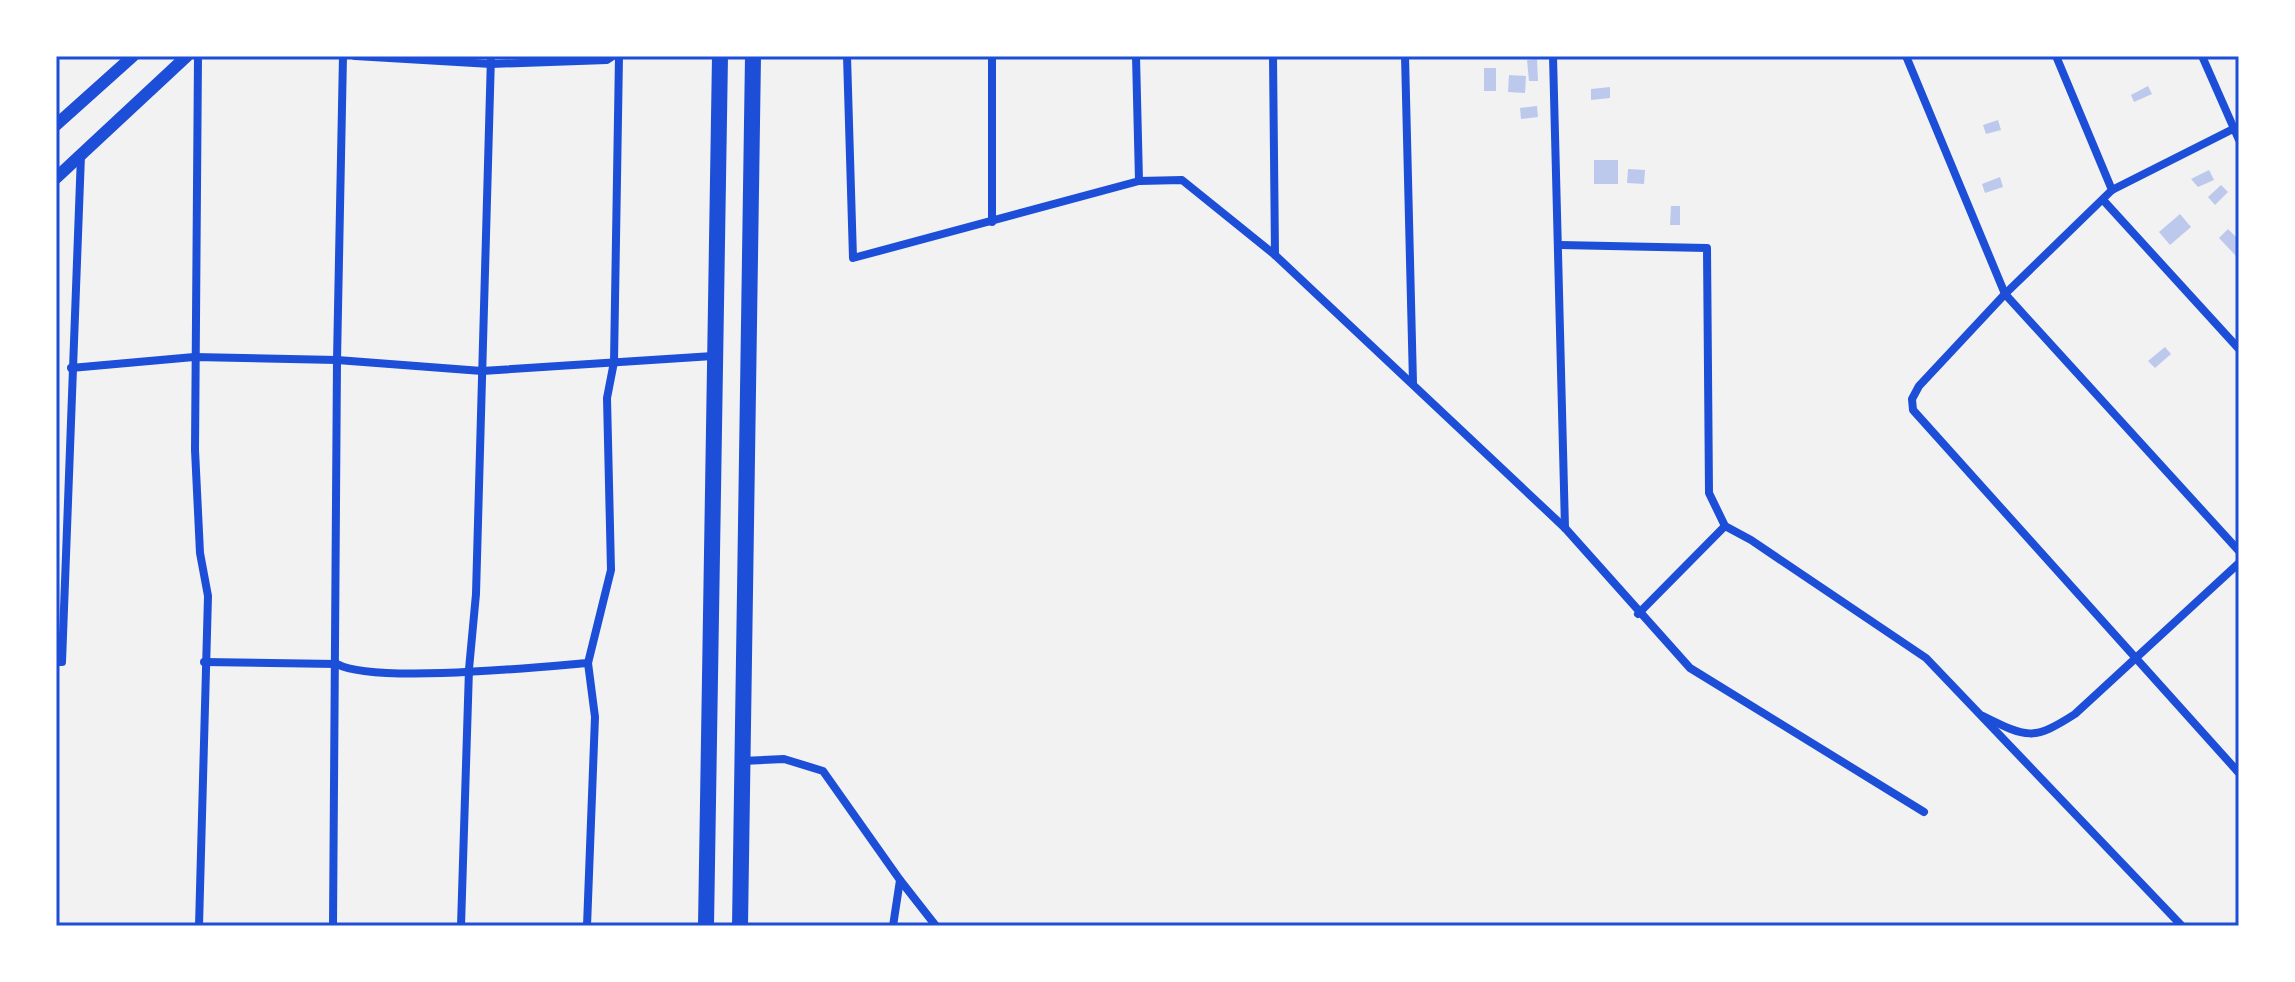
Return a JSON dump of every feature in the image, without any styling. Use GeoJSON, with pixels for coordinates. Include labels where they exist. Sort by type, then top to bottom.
{"type":"FeatureCollection","features":[{"type":"Feature","properties":{"kind":"main road"},"geometry":{"type":"LineString","coordinates":[[706,926],[720,56]]}},
{"type":"Feature","properties":{"kind":"main road"},"geometry":{"type":"LineString","coordinates":[[740,926],[753,56]]}},
{"type":"Feature","properties":{"kind":"street"},"geometry":{"type":"LineString","coordinates":[[56,125],[133,56]]}},
{"type":"Feature","properties":{"kind":"street"},"geometry":{"type":"LineString","coordinates":[[56,178],[187,56]]}},
{"type":"Feature","properties":{"kind":"street"},"geometry":{"type":"LineString","coordinates":[[198,56],[194,357],[196,507],[208,596],[199,926]]}},
{"type":"Feature","properties":{"kind":"street"},"geometry":{"type":"LineString","coordinates":[[333,926],[337,360],[343,56]]}},
{"type":"Feature","properties":{"kind":"street"},"geometry":{"type":"LineString","coordinates":[[355,56],[491,60],[607,60],[613,56]]}},
{"type":"Feature","properties":{"kind":"street"},"geometry":{"type":"LineString","coordinates":[[587,926],[595,717],[588,663],[611,570],[613,544],[607,398],[614,362],[619,56]]}},
{"type":"Feature","properties":{"kind":"street"},"geometry":{"type":"LineString","coordinates":[[847,56],[853,258],[1139,181],[1182,180],[1275,255],[1565,528],[1638,614],[1690,668],[1924,812]]}},
{"type":"Feature","properties":{"kind":"street"},"geometry":{"type":"LineString","coordinates":[[992,56],[992,222]]}},
{"type":"Feature","properties":{"kind":"street"},"geometry":{"type":"LineString","coordinates":[[1136,56],[1139,181]]}},
{"type":"Feature","properties":{"kind":"street"},"geometry":{"type":"LineString","coordinates":[[1273,56],[1275,255]]}},
{"type":"Feature","properties":{"kind":"street"},"geometry":{"type":"LineString","coordinates":[[1405,56],[1413,383]]}},
{"type":"Feature","properties":{"kind":"street"},"geometry":{"type":"LineString","coordinates":[[1553,56],[1565,528]]}},
{"type":"Feature","properties":{"kind":"street"},"geometry":{"type":"LineString","coordinates":[[1906,56],[2005,294],[2239,551]]}},
{"type":"Feature","properties":{"kind":"street"},"geometry":{"type":"LineString","coordinates":[[2056,56],[2112,190]]}},
{"type":"Feature","properties":{"kind":"street"},"geometry":{"type":"LineString","coordinates":[[2202,56],[2239,140]]}},
{"type":"Feature","properties":{"kind":"street"},"geometry":{"type":"LineString","coordinates":[[461,926],[469,669],[476,594],[491,60]]}},
{"type":"Feature","properties":{"kind":"street"},"geometry":{"type":"LineString","coordinates":[[2235,128],[2112,190],[2005,294],[1919,386],[1912,399],[1913,410],[2239,773]]}},
{"type":"Feature","properties":{"kind":"street"},"geometry":{"type":"LineString","coordinates":[[56,662],[62,662],[81,155]]}},
{"type":"Feature","properties":{"kind":"street"},"geometry":{"type":"LineString","coordinates":[[2104,201],[2239,349]]}},
{"type":"Feature","properties":{"kind":"street"},"geometry":{"type":"LineString","coordinates":[[1560,245],[1707,248],[1709,493],[1725,526],[1751,540],[1926,658],[2182,926]]}},
{"type":"Feature","properties":{"kind":"street"},"geometry":{"type":"LineString","coordinates":[[71,368],[194,357],[337,360],[482,371],[713,356]]}},
{"type":"Feature","properties":{"kind":"street"},"geometry":{"type":"LineString","coordinates":[[1638,614],[1725,526]]}},
{"type":"Feature","properties":{"kind":"street"},"geometry":{"type":"LineString","coordinates":[[1975,712],[2011,730],[2039,735],[2075,714],[2239,563]]}},
{"type":"Feature","properties":{"kind":"street"},"geometry":{"type":"LineString","coordinates":[[204,662],[337,664],[350,671],[588,663]]}},
{"type":"Feature","properties":{"kind":"street"},"geometry":{"type":"LineString","coordinates":[[742,761],[784,759],[823,771],[936,926]]}},
{"type":"Feature","properties":{"kind":"street"},"geometry":{"type":"LineString","coordinates":[[893,926],[900,880]]}},
{"type":"Feature","properties":{"kind":"building"},"geometry":{"type":"Polygon","coordinates":[[[1537,59],[1538,81],[1529,81],[1527,60],[1537,59]]]}},
{"type":"Feature","properties":{"kind":"building"},"geometry":{"type":"Polygon","coordinates":[[[1484,68],[1496,68],[1496,91],[1484,91],[1484,68]]]}},
{"type":"Feature","properties":{"kind":"building"},"geometry":{"type":"Polygon","coordinates":[[[1509,75],[1526,76],[1525,93],[1508,92],[1509,75]]]}},
{"type":"Feature","properties":{"kind":"building"},"geometry":{"type":"Polygon","coordinates":[[[2148,86],[2152,94],[2134,102],[2131,95],[2148,86]]]}},
{"type":"Feature","properties":{"kind":"building"},"geometry":{"type":"Polygon","coordinates":[[[1610,87],[1610,98],[1591,100],[1591,89],[1610,87]]]}},
{"type":"Feature","properties":{"kind":"building"},"geometry":{"type":"Polygon","coordinates":[[[1537,106],[1538,117],[1521,119],[1520,108],[1537,106]]]}},
{"type":"Feature","properties":{"kind":"building"},"geometry":{"type":"Polygon","coordinates":[[[1998,120],[2001,130],[1986,134],[1983,125],[1998,120]]]}},
{"type":"Feature","properties":{"kind":"building"},"geometry":{"type":"Polygon","coordinates":[[[1594,160],[1618,160],[1618,184],[1594,184],[1594,160]]]}},
{"type":"Feature","properties":{"kind":"building"},"geometry":{"type":"Polygon","coordinates":[[[1628,169],[1645,170],[1644,184],[1627,183],[1628,169]]]}},
{"type":"Feature","properties":{"kind":"building"},"geometry":{"type":"Polygon","coordinates":[[[2209,170],[2214,180],[2198,187],[2191,179],[2209,170]]]}},
{"type":"Feature","properties":{"kind":"building"},"geometry":{"type":"Polygon","coordinates":[[[2000,177],[2003,187],[1985,193],[1982,184],[2000,177]]]}},
{"type":"Feature","properties":{"kind":"building"},"geometry":{"type":"Polygon","coordinates":[[[2221,185],[2228,192],[2215,205],[2208,197],[2221,185]]]}},
{"type":"Feature","properties":{"kind":"building"},"geometry":{"type":"Polygon","coordinates":[[[1671,206],[1680,206],[1680,225],[1670,225],[1671,206]]]}},
{"type":"Feature","properties":{"kind":"building"},"geometry":{"type":"Polygon","coordinates":[[[2180,214],[2191,227],[2170,245],[2159,232],[2180,214]]]}},
{"type":"Feature","properties":{"kind":"building"},"geometry":{"type":"Polygon","coordinates":[[[2228,229],[2239,240],[2237,257],[2219,238],[2228,229]]]}},
{"type":"Feature","properties":{"kind":"building"},"geometry":{"type":"Polygon","coordinates":[[[2165,347],[2171,354],[2155,368],[2148,361],[2165,347]]]}}]}
